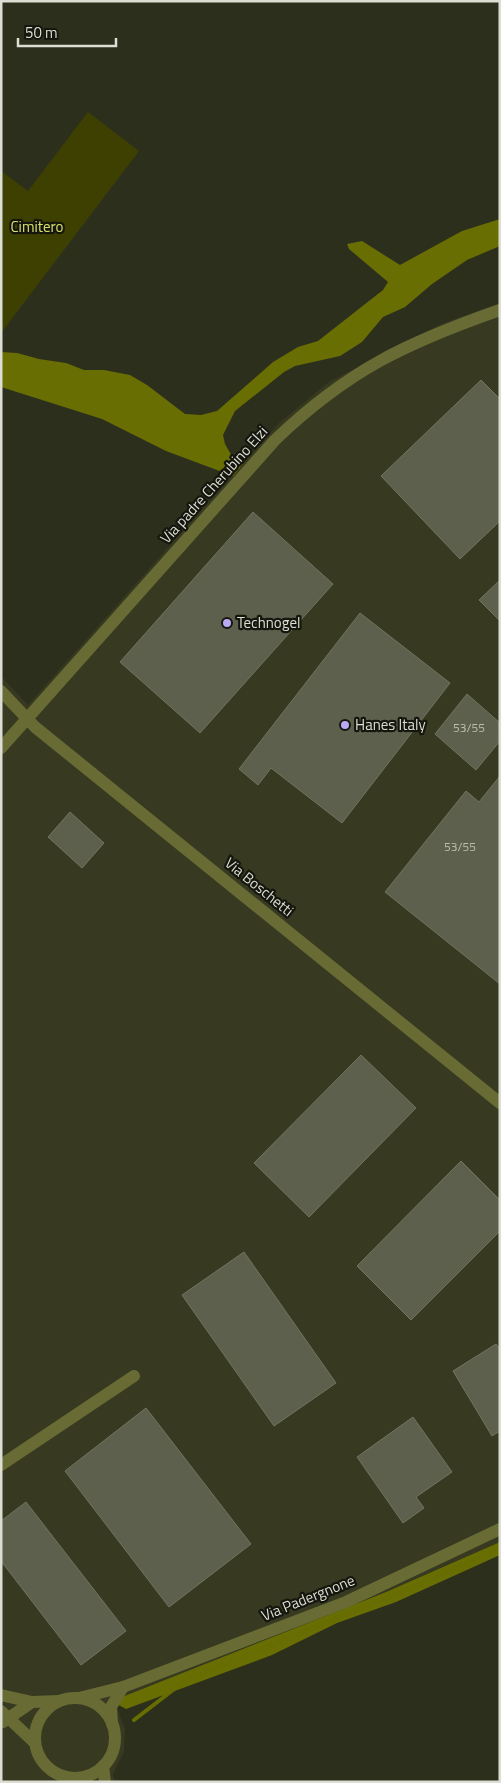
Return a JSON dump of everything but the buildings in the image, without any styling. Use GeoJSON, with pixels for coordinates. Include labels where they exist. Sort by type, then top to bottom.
{"type":"FeatureCollection","features":[{"type":"Feature","properties":{"kind":"street","name":"Via padre Cherubino Elzi"},"geometry":{"type":"LineString","coordinates":[[1,748],[275,440],[306,411],[365,368],[398,350],[442,330],[500,310]]}},
{"type":"Feature","properties":{"kind":"street","name":"Via Boschetti"},"geometry":{"type":"LineString","coordinates":[[1,691],[27,719],[500,1104]]}},
{"type":"Feature","properties":{"kind":"street"},"geometry":{"type":"LineString","coordinates":[[1,1465],[134,1376]]}},
{"type":"Feature","properties":{"kind":"street","name":"Via Padergnone"},"geometry":{"type":"LineString","coordinates":[[79,1698],[123,1687],[346,1602],[500,1529]]}},
{"type":"Feature","properties":{"kind":"street"},"geometry":{"type":"LineString","coordinates":[[62,1700],[47,1710],[41,1717],[37,1725],[36,1743],[38,1752],[47,1766],[54,1772],[72,1780],[88,1776],[103,1766],[109,1759],[115,1742],[111,1707],[123,1687]]}},
{"type":"Feature","properties":{"kind":"street"},"geometry":{"type":"LineString","coordinates":[[1,1695],[32,1702],[79,1698],[88,1700],[103,1710],[113,1725]]}},
{"type":"Feature","properties":{"kind":"street"},"geometry":{"type":"LineString","coordinates":[[3,1720],[32,1702]]}},
{"type":"Feature","properties":{"kind":"street"},"geometry":{"type":"LineString","coordinates":[[3,1720],[20,1729],[36,1743]]}},
{"type":"Feature","properties":{"kind":"street"},"geometry":{"type":"LineString","coordinates":[[103,1766],[105,1782]]}},
{"type":"Feature","properties":{"kind":"shaded area"},"geometry":{"type":"Polygon","coordinates":[[[500,219],[500,246],[467,260],[432,284],[405,307],[383,317],[362,342],[340,356],[295,366],[284,372],[235,411],[223,435],[225,444],[233,458],[243,464],[233,476],[166,451],[102,419],[1,387],[1,352],[17,353],[66,363],[84,370],[104,370],[130,375],[147,385],[185,414],[201,415],[217,411],[273,362],[298,347],[318,341],[383,290],[388,282],[349,249],[347,244],[362,241],[400,265],[462,231],[500,219]]]}},
{"type":"Feature","properties":{"kind":"shaded area"},"geometry":{"type":"Polygon","coordinates":[[[500,303],[500,1542],[386,1592],[117,1699],[115,1703],[125,1729],[124,1752],[113,1774],[115,1782],[1,1782],[1,676],[28,705],[279,423],[329,382],[441,324],[500,303]]]}},
{"type":"Feature","properties":{"kind":"shaded area"},"geometry":{"type":"Polygon","coordinates":[[[500,1542],[500,1555],[396,1602],[337,1623],[272,1655],[126,1709],[115,1703],[117,1699],[386,1592],[500,1542]]]}},
{"type":"Feature","properties":{"kind":"green space","name":"Cimitero"},"geometry":{"type":"Polygon","coordinates":[[[88,112],[139,151],[1,333],[1,171],[28,191],[88,112]]]}},
{"type":"Feature","properties":{"kind":"waterway"},"geometry":{"type":"LineString","coordinates":[[134,1720],[186,1680],[414,1587],[500,1548]]}},
{"type":"Feature","properties":{"kind":"place","name":"Technogel"},"geometry":{"type":"Point","coordinates":[227,623]}},
{"type":"Feature","properties":{"kind":"place","name":"Hanes Italy"},"geometry":{"type":"Point","coordinates":[345,725]}}]}
